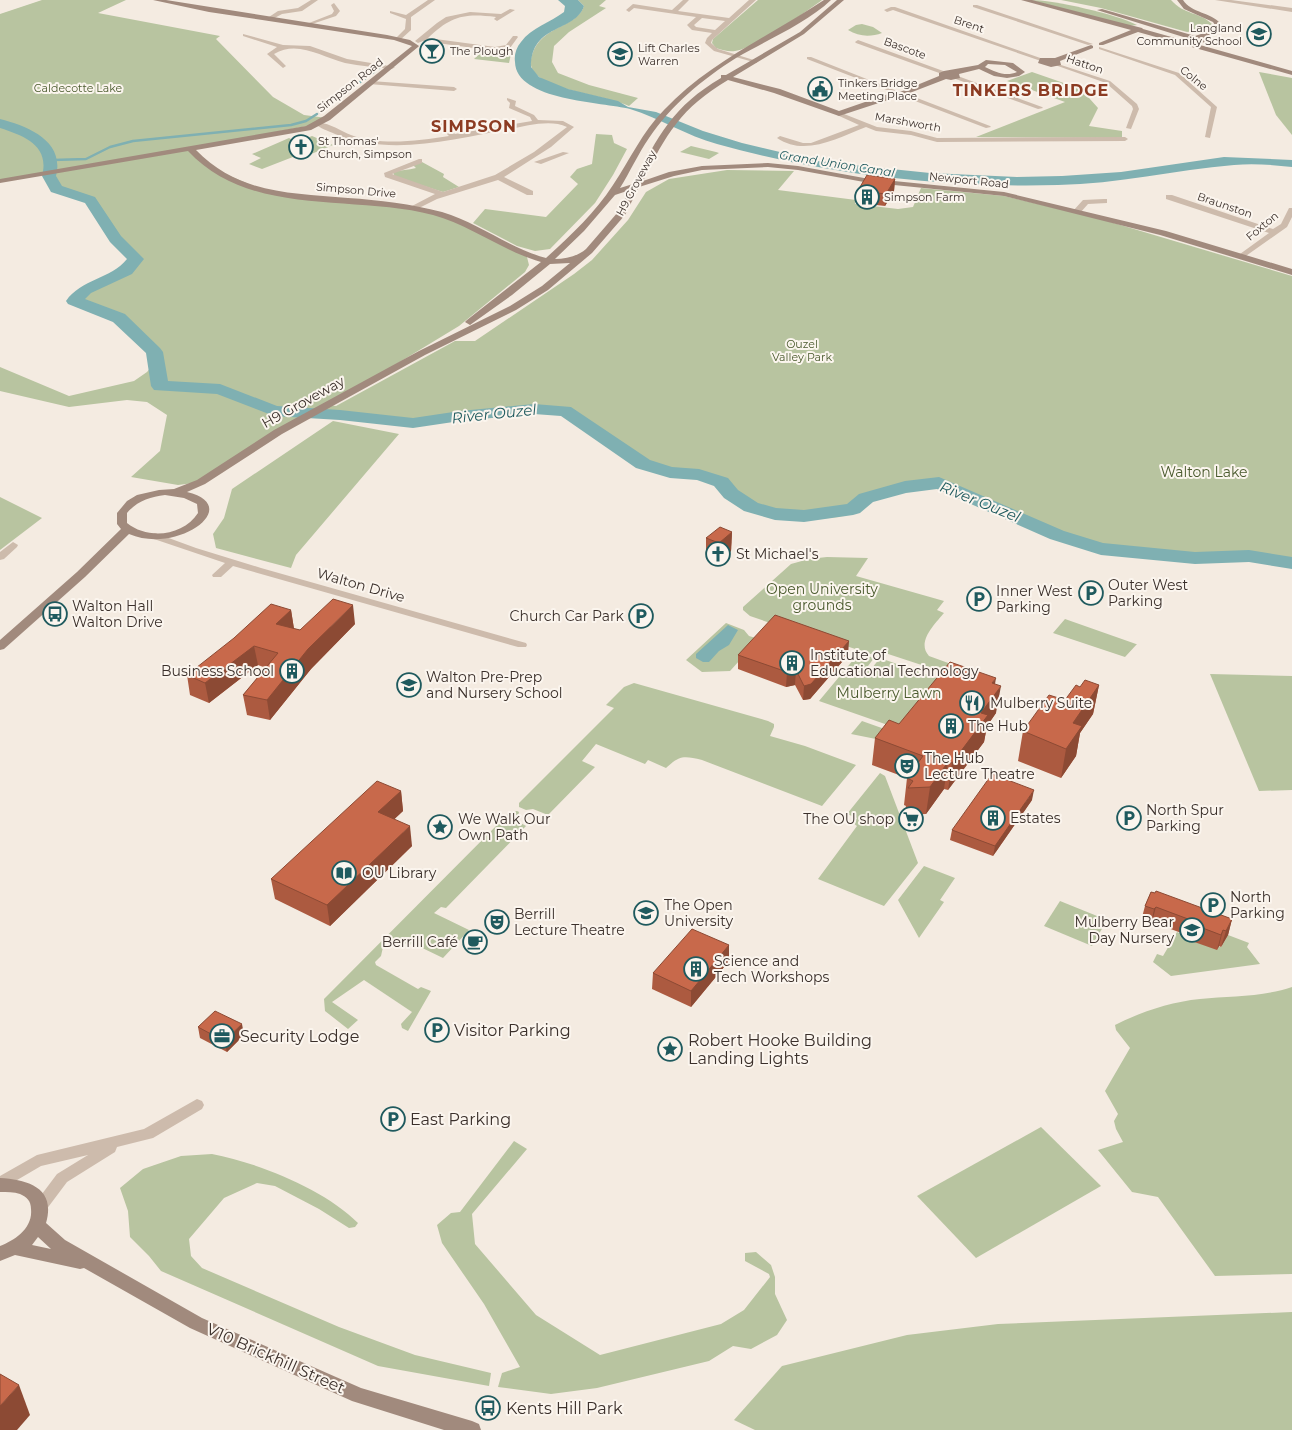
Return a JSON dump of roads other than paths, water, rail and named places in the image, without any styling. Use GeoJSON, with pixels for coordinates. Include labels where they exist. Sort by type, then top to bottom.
{"type":"FeatureCollection","features":[{"type":"Feature","properties":{"kind":"street","name":"Simpson Road"},"geometry":{"type":"LineString","coordinates":[[0,181],[295,130],[318,124],[415,49],[416,46],[414,43],[398,39],[311,24],[209,11],[156,0]]}},
{"type":"Feature","properties":{"kind":"street"},"geometry":{"type":"LineString","coordinates":[[269,19],[280,12],[300,10],[315,0]]}},
{"type":"Feature","properties":{"kind":"street"},"geometry":{"type":"LineString","coordinates":[[406,17],[432,0]]}},
{"type":"Feature","properties":{"kind":"street"},"geometry":{"type":"LineString","coordinates":[[674,11],[686,0]]}},
{"type":"Feature","properties":{"kind":"street"},"geometry":{"type":"LineString","coordinates":[[753,0],[716,32],[709,39],[708,43],[712,48],[741,57],[753,63]]}},
{"type":"Feature","properties":{"kind":"street","name":"H9 Groveway"},"geometry":{"type":"LineString","coordinates":[[422,353],[498,302],[553,260],[612,193],[645,138],[671,106],[715,70],[727,62],[741,57],[804,18],[828,0]]}},
{"type":"Feature","properties":{"kind":"street"},"geometry":{"type":"LineString","coordinates":[[749,84],[741,72],[802,33],[842,0]]}},
{"type":"Feature","properties":{"kind":"street"},"geometry":{"type":"LineString","coordinates":[[1024,0],[1292,73]]}},
{"type":"Feature","properties":{"kind":"street"},"geometry":{"type":"LineString","coordinates":[[1053,0],[1129,18],[1193,39],[1292,66]]}},
{"type":"Feature","properties":{"kind":"street"},"geometry":{"type":"LineString","coordinates":[[1120,37],[1193,39],[1220,27],[1216,20],[1186,7],[1181,4],[1180,0]]}},
{"type":"Feature","properties":{"kind":"street"},"geometry":{"type":"LineString","coordinates":[[1218,0],[1292,10]]}},
{"type":"Feature","properties":{"kind":"street"},"geometry":{"type":"LineString","coordinates":[[311,24],[334,15],[336,11],[334,5]]}},
{"type":"Feature","properties":{"kind":"street"},"geometry":{"type":"LineString","coordinates":[[629,10],[634,6],[729,20]]}},
{"type":"Feature","properties":{"kind":"street"},"geometry":{"type":"LineString","coordinates":[[975,6],[1090,46],[1101,46],[1138,30],[1149,28],[1207,33]]}},
{"type":"Feature","properties":{"kind":"street"},"geometry":{"type":"LineString","coordinates":[[414,43],[423,39],[442,22],[486,8]]}},
{"type":"Feature","properties":{"kind":"street","name":"Brent"},"geometry":{"type":"LineString","coordinates":[[887,10],[892,8],[1039,65]]}},
{"type":"Feature","properties":{"kind":"street"},"geometry":{"type":"LineString","coordinates":[[478,12],[498,17],[512,10]]}},
{"type":"Feature","properties":{"kind":"street"},"geometry":{"type":"LineString","coordinates":[[392,12],[409,19],[408,30],[398,39]]}},
{"type":"Feature","properties":{"kind":"street"},"geometry":{"type":"LineString","coordinates":[[701,16],[690,25],[694,29],[716,32]]}},
{"type":"Feature","properties":{"kind":"street"},"geometry":{"type":"LineString","coordinates":[[1129,18],[1140,24],[1142,27],[1138,30]]}},
{"type":"Feature","properties":{"kind":"street"},"geometry":{"type":"LineString","coordinates":[[245,35],[282,47],[304,47],[346,61],[392,67]]}},
{"type":"Feature","properties":{"kind":"street"},"geometry":{"type":"LineString","coordinates":[[423,39],[495,49],[508,47],[515,38]]}},
{"type":"Feature","properties":{"kind":"street"},"geometry":{"type":"LineString","coordinates":[[1193,39],[1192,43],[1206,50]]}},
{"type":"Feature","properties":{"kind":"street","name":"Bascote"},"geometry":{"type":"LineString","coordinates":[[858,42],[944,75]]}},
{"type":"Feature","properties":{"kind":"street"},"geometry":{"type":"LineString","coordinates":[[981,66],[985,70],[1005,76],[1017,75],[1039,65],[1056,63],[1090,46]]}},
{"type":"Feature","properties":{"kind":"street","name":"Colne"},"geometry":{"type":"LineString","coordinates":[[1101,46],[1177,74],[1214,107],[1208,138]]}},
{"type":"Feature","properties":{"kind":"street"},"geometry":{"type":"LineString","coordinates":[[282,47],[270,54],[283,66]]}},
{"type":"Feature","properties":{"kind":"street"},"geometry":{"type":"LineString","coordinates":[[741,57],[768,55]]}},
{"type":"Feature","properties":{"kind":"street"},"geometry":{"type":"LineString","coordinates":[[809,58],[894,93]]}},
{"type":"Feature","properties":{"kind":"street"},"geometry":{"type":"LineString","coordinates":[[904,93],[944,75],[954,75],[981,66],[986,62],[1000,62],[1019,69],[1021,72]]}},
{"type":"Feature","properties":{"kind":"street","name":"Hatton"},"geometry":{"type":"LineString","coordinates":[[1056,63],[1114,86],[1135,105],[1136,109],[1129,128]]}},
{"type":"Feature","properties":{"kind":"street"},"geometry":{"type":"LineString","coordinates":[[715,70],[716,74],[724,77]]}},
{"type":"Feature","properties":{"kind":"street","name":"H9 Groveway"},"geometry":{"type":"LineString","coordinates":[[177,492],[201,482],[278,432],[422,353],[513,308],[546,288],[589,251],[622,213],[659,141],[682,110],[724,77],[741,72]]}},
{"type":"Feature","properties":{"kind":"street"},"geometry":{"type":"LineString","coordinates":[[954,75],[1040,108]]}},
{"type":"Feature","properties":{"kind":"street"},"geometry":{"type":"LineString","coordinates":[[701,80],[724,77]]}},
{"type":"Feature","properties":{"kind":"street","name":"Marshworth"},"geometry":{"type":"LineString","coordinates":[[724,77],[791,96],[876,129],[911,133],[937,140],[1125,139]]}},
{"type":"Feature","properties":{"kind":"street"},"geometry":{"type":"LineString","coordinates":[[371,83],[454,89]]}},
{"type":"Feature","properties":{"kind":"street"},"geometry":{"type":"LineString","coordinates":[[839,114],[894,93],[904,93],[988,127]]}},
{"type":"Feature","properties":{"kind":"street"},"geometry":{"type":"LineString","coordinates":[[509,99],[514,102],[511,107],[532,116],[536,122]]}},
{"type":"Feature","properties":{"kind":"street"},"geometry":{"type":"LineString","coordinates":[[436,120],[454,137]]}},
{"type":"Feature","properties":{"kind":"street"},"geometry":{"type":"LineString","coordinates":[[318,124],[351,138],[384,143],[425,142],[536,122],[563,123],[572,126],[535,153],[514,164],[498,177],[421,203],[415,208]]}},
{"type":"Feature","properties":{"kind":"street"},"geometry":{"type":"LineString","coordinates":[[780,138],[803,145],[865,125]]}},
{"type":"Feature","properties":{"kind":"street","name":"Simpson Drive"},"geometry":{"type":"LineString","coordinates":[[190,148],[222,175],[254,189],[303,197],[381,203],[415,208],[459,221],[529,254],[553,260]]}},
{"type":"Feature","properties":{"kind":"street"},"geometry":{"type":"LineString","coordinates":[[535,153],[555,156]]}},
{"type":"Feature","properties":{"kind":"street"},"geometry":{"type":"LineString","coordinates":[[538,162],[564,153]]}},
{"type":"Feature","properties":{"kind":"street"},"geometry":{"type":"LineString","coordinates":[[419,160],[393,169],[388,172],[388,175],[444,195]]}},
{"type":"Feature","properties":{"kind":"street"},"geometry":{"type":"LineString","coordinates":[[648,162],[653,167],[668,173]]}},
{"type":"Feature","properties":{"kind":"street","name":"Newport Road"},"geometry":{"type":"LineString","coordinates":[[612,193],[668,173],[725,166],[768,165],[864,180],[1004,194],[1076,211],[1244,256],[1292,272]]}},
{"type":"Feature","properties":{"kind":"street"},"geometry":{"type":"LineString","coordinates":[[628,166],[643,171],[668,173]]}},
{"type":"Feature","properties":{"kind":"street"},"geometry":{"type":"LineString","coordinates":[[498,177],[530,193]]}},
{"type":"Feature","properties":{"kind":"street","name":"Braunston"},"geometry":{"type":"LineString","coordinates":[[1169,197],[1274,232]]}},
{"type":"Feature","properties":{"kind":"street"},"geometry":{"type":"LineString","coordinates":[[1076,211],[1086,202],[1104,202]]}},
{"type":"Feature","properties":{"kind":"street","name":"Foxton"},"geometry":{"type":"LineString","coordinates":[[1244,256],[1284,225],[1292,210]]}},
{"type":"Feature","properties":{"kind":"street"},"geometry":{"type":"LineString","coordinates":[[553,260],[589,251]]}},
{"type":"Feature","properties":{"kind":"street"},"geometry":{"type":"LineString","coordinates":[[498,302],[505,292],[534,266],[529,254]]}},
{"type":"Feature","properties":{"kind":"street"},"geometry":{"type":"LineString","coordinates":[[553,260],[566,272]]}},
{"type":"Feature","properties":{"kind":"street"},"geometry":{"type":"LineString","coordinates":[[199,499],[201,482]]}},
{"type":"Feature","properties":{"kind":"street"},"geometry":{"type":"LineString","coordinates":[[177,492],[199,499],[203,506],[203,513],[198,521],[176,533],[155,536],[142,535],[126,529],[121,519],[122,513],[133,501],[154,493],[177,492]]}},
{"type":"Feature","properties":{"kind":"street"},"geometry":{"type":"LineString","coordinates":[[188,528],[184,539],[192,550]]}},
{"type":"Feature","properties":{"kind":"street"},"geometry":{"type":"LineString","coordinates":[[0,646],[108,551],[126,529]]}},
{"type":"Feature","properties":{"kind":"street"},"geometry":{"type":"LineString","coordinates":[[108,551],[142,535]]}},
{"type":"Feature","properties":{"kind":"street","name":"Walton Drive"},"geometry":{"type":"LineString","coordinates":[[155,536],[232,562],[522,644]]}},
{"type":"Feature","properties":{"kind":"street"},"geometry":{"type":"LineString","coordinates":[[0,557],[13,546]]}},
{"type":"Feature","properties":{"kind":"street"},"geometry":{"type":"LineString","coordinates":[[217,575],[232,562]]}},
{"type":"Feature","properties":{"kind":"street"},"geometry":{"type":"LineString","coordinates":[[0,1185],[37,1161],[118,1143],[148,1134],[197,1105]]}},
{"type":"Feature","properties":{"kind":"street"},"geometry":{"type":"LineString","coordinates":[[41,1206],[62,1178],[118,1143]]}},
{"type":"Feature","properties":{"kind":"street"},"geometry":{"type":"LineString","coordinates":[[0,1185],[21,1186],[31,1191],[41,1206],[41,1216],[37,1226],[24,1242],[7,1251]]}},
{"type":"Feature","properties":{"kind":"street","name":"V10 Brickhill Street"},"geometry":{"type":"LineString","coordinates":[[37,1226],[59,1245],[90,1264],[196,1323],[358,1395],[472,1430]]}},
{"type":"Feature","properties":{"kind":"street","name":"V10 Brickhill Street"},"geometry":{"type":"LineString","coordinates":[[7,1251],[90,1264]]}},
{"type":"Feature","properties":{"kind":"water","name":"Grand Union Canal"},"geometry":{"type":"Polygon","coordinates":[[[558,0],[578,0],[584,6],[579,15],[572,21],[545,35],[538,43],[533,53],[531,67],[539,77],[568,89],[618,101],[628,107],[656,112],[703,131],[742,143],[822,162],[834,161],[843,164],[930,173],[1017,177],[1121,172],[1224,157],[1292,160],[1292,167],[1241,164],[1103,182],[1015,185],[929,182],[886,177],[801,164],[759,155],[706,141],[630,109],[563,98],[530,85],[519,75],[515,62],[516,52],[525,37],[564,12],[565,6],[558,0]]]}},
{"type":"Feature","properties":{"kind":"water"},"geometry":{"type":"Polygon","coordinates":[[[728,625],[738,630],[729,645],[719,651],[709,662],[703,662],[696,658],[696,654],[728,625]]]}},
{"type":"Feature","properties":{"kind":"waterway"},"geometry":{"type":"LineString","coordinates":[[320,112],[379,68]]}},
{"type":"Feature","properties":{"kind":"waterway"},"geometry":{"type":"LineString","coordinates":[[53,160],[86,159],[110,147],[133,141],[291,125],[306,121],[317,114]]}},
{"type":"Feature","properties":{"kind":"waterway","name":"River Ouzel"},"geometry":{"type":"LineString","coordinates":[[0,123],[29,135],[46,148],[52,165],[49,176],[56,189],[90,200],[115,239],[136,259],[126,271],[85,290],[74,301],[119,318],[154,352],[160,386],[220,389],[274,411],[340,415],[413,423],[460,416],[534,409],[565,411],[643,464],[670,472],[699,475],[721,482],[731,494],[751,507],[775,514],[804,516],[853,509],[866,498],[905,487],[939,483],[1057,535],[1101,549],[1195,558],[1249,556],[1292,563]]}},
{"type":"Feature","properties":{"kind":"place","name":"Langland Community School"},"geometry":{"type":"Point","coordinates":[1259,34]}},
{"type":"Feature","properties":{"kind":"place","name":"The Plough"},"geometry":{"type":"Point","coordinates":[432,51]}},
{"type":"Feature","properties":{"kind":"place","name":"Lift Charles Warren"},"geometry":{"type":"Point","coordinates":[620,54]}},
{"type":"Feature","properties":{"kind":"place","name":"Tinkers Bridge Meeting Place"},"geometry":{"type":"Point","coordinates":[820,89]}},
{"type":"Feature","properties":{"kind":"place","name":"St Thomas' Church, Simpson"},"geometry":{"type":"Point","coordinates":[301,147]}},
{"type":"Feature","properties":{"kind":"place","name":"Simpson Farm"},"geometry":{"type":"Point","coordinates":[867,197]}},
{"type":"Feature","properties":{"kind":"place","name":"St Michael's"},"geometry":{"type":"Point","coordinates":[718,554]}},
{"type":"Feature","properties":{"kind":"place","name":"Outer West Parking"},"geometry":{"type":"Point","coordinates":[1091,593]}},
{"type":"Feature","properties":{"kind":"place","name":"Inner West Parking"},"geometry":{"type":"Point","coordinates":[979,599]}},
{"type":"Feature","properties":{"kind":"place","name":"Walton Hall Walton Drive"},"geometry":{"type":"Point","coordinates":[55,614]}},
{"type":"Feature","properties":{"kind":"place","name":"Church Car Park"},"geometry":{"type":"Point","coordinates":[641,616]}},
{"type":"Feature","properties":{"kind":"place","name":"Institute of Educational Technology"},"geometry":{"type":"Point","coordinates":[792,663]}},
{"type":"Feature","properties":{"kind":"place","name":"Business School"},"geometry":{"type":"Point","coordinates":[292,671]}},
{"type":"Feature","properties":{"kind":"place","name":"Walton Pre-Prep and Nursery School"},"geometry":{"type":"Point","coordinates":[409,685]}},
{"type":"Feature","properties":{"kind":"place","name":"Mulberry Suite"},"geometry":{"type":"Point","coordinates":[972,703]}},
{"type":"Feature","properties":{"kind":"place","name":"The Hub"},"geometry":{"type":"Point","coordinates":[951,726]}},
{"type":"Feature","properties":{"kind":"place","name":"The Hub Lecture Theatre"},"geometry":{"type":"Point","coordinates":[907,766]}},
{"type":"Feature","properties":{"kind":"place","name":"Estates"},"geometry":{"type":"Point","coordinates":[993,818]}},
{"type":"Feature","properties":{"kind":"place","name":"North Spur Parking"},"geometry":{"type":"Point","coordinates":[1129,818]}},
{"type":"Feature","properties":{"kind":"place","name":"The OU shop"},"geometry":{"type":"Point","coordinates":[911,819]}},
{"type":"Feature","properties":{"kind":"place","name":"We Walk Our Own Path"},"geometry":{"type":"Point","coordinates":[440,827]}},
{"type":"Feature","properties":{"kind":"place","name":"OU Library"},"geometry":{"type":"Point","coordinates":[344,873]}},
{"type":"Feature","properties":{"kind":"place","name":"North Parking"},"geometry":{"type":"Point","coordinates":[1213,905]}},
{"type":"Feature","properties":{"kind":"place","name":"The Open University"},"geometry":{"type":"Point","coordinates":[646,913]}},
{"type":"Feature","properties":{"kind":"place","name":"Berrill Lecture Theatre"},"geometry":{"type":"Point","coordinates":[497,922]}},
{"type":"Feature","properties":{"kind":"place","name":"Mulberry Bear Day Nursery"},"geometry":{"type":"Point","coordinates":[1192,930]}},
{"type":"Feature","properties":{"kind":"place","name":"Berrill Café"},"geometry":{"type":"Point","coordinates":[475,942]}},
{"type":"Feature","properties":{"kind":"place","name":"Science and Tech Workshops"},"geometry":{"type":"Point","coordinates":[696,969]}},
{"type":"Feature","properties":{"kind":"place","name":"Visitor Parking"},"geometry":{"type":"Point","coordinates":[437,1030]}},
{"type":"Feature","properties":{"kind":"place","name":"Security Lodge"},"geometry":{"type":"Point","coordinates":[222,1036]}},
{"type":"Feature","properties":{"kind":"place","name":"Robert Hooke Building Landing Lights"},"geometry":{"type":"Point","coordinates":[670,1049]}},
{"type":"Feature","properties":{"kind":"place","name":"East Parking"},"geometry":{"type":"Point","coordinates":[393,1119]}},
{"type":"Feature","properties":{"kind":"place","name":"Kents Hill Park"},"geometry":{"type":"Point","coordinates":[488,1408]}},
{"type":"Feature","properties":{"kind":"district","name":"TINKERS BRIDGE"},"geometry":{"type":"Point","coordinates":[1031,90]}},
{"type":"Feature","properties":{"kind":"district","name":"SIMPSON"},"geometry":{"type":"Point","coordinates":[474,126]}},
{"type":"Feature","properties":{"kind":"park label","name":"Caldecotte Lake"},"geometry":{"type":"Point","coordinates":[78,88]}},
{"type":"Feature","properties":{"kind":"park label","name":"Ouzel Valley Park"},"geometry":{"type":"Point","coordinates":[802,350]}},
{"type":"Feature","properties":{"kind":"park label","name":"Walton Lake"},"geometry":{"type":"Point","coordinates":[1204,472]}},
{"type":"Feature","properties":{"kind":"park label","name":"Open University grounds"},"geometry":{"type":"Point","coordinates":[822,598]}},
{"type":"Feature","properties":{"kind":"park label","name":"Mulberry Lawn"},"geometry":{"type":"Point","coordinates":[889,693]}}]}
